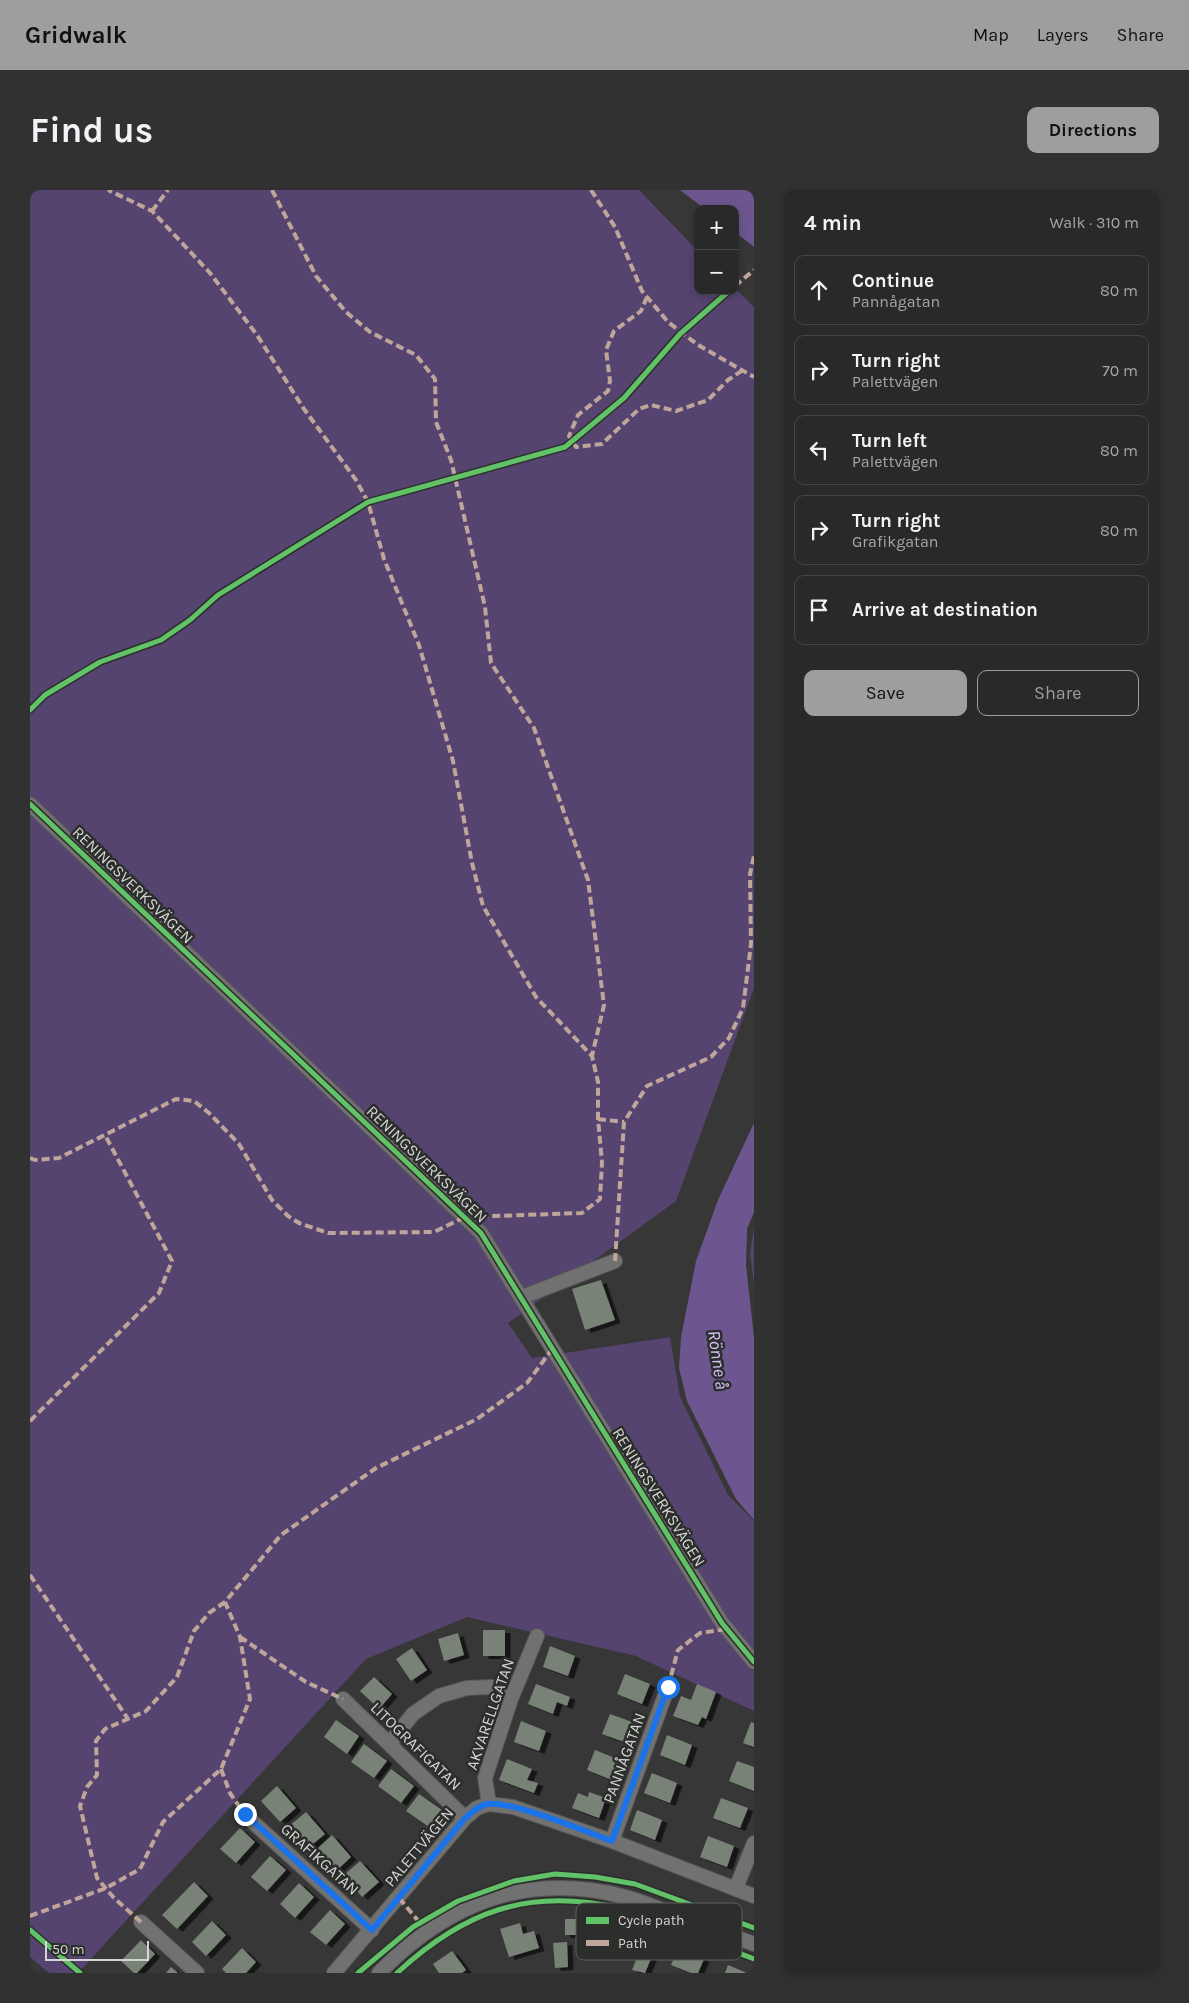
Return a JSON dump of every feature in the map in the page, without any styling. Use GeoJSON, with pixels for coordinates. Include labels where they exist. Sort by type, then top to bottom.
{"type":"FeatureCollection","features":[{"type":"Feature","properties":{"kind":"street","name":"RENINGSVERKSVÄGEN"},"geometry":{"type":"LineString","coordinates":[[30,804],[481,1233],[722,1623],[754,1662]]}},
{"type":"Feature","properties":{"kind":"street"},"geometry":{"type":"LineString","coordinates":[[522,1297],[615,1261]]}},
{"type":"Feature","properties":{"kind":"street","name":"AKVARELLGATAN"},"geometry":{"type":"LineString","coordinates":[[488,1804],[485,1778],[510,1699],[537,1636]]}},
{"type":"Feature","properties":{"kind":"street"},"geometry":{"type":"LineString","coordinates":[[388,1744],[413,1714],[439,1696],[466,1688],[491,1687],[510,1699]]}},
{"type":"Feature","properties":{"kind":"street","name":"PANNÅGATAN"},"geometry":{"type":"LineString","coordinates":[[612,1841],[668,1687]]}},
{"type":"Feature","properties":{"kind":"street","name":"LITOGRAFIGATAN"},"geometry":{"type":"LineString","coordinates":[[344,1699],[465,1818]]}},
{"type":"Feature","properties":{"kind":"street"},"geometry":{"type":"LineString","coordinates":[[488,1804],[514,1807],[612,1841],[754,1896]]}},
{"type":"Feature","properties":{"kind":"street","name":"PALETTVÄGEN"},"geometry":{"type":"LineString","coordinates":[[334,1973],[465,1818],[477,1808],[488,1804]]}},
{"type":"Feature","properties":{"kind":"street","name":"GRAFIKGATAN"},"geometry":{"type":"LineString","coordinates":[[245,1814],[372,1930]]}},
{"type":"Feature","properties":{"kind":"street"},"geometry":{"type":"LineString","coordinates":[[736,1888],[754,1843]]}},
{"type":"Feature","properties":{"kind":"street"},"geometry":{"type":"LineString","coordinates":[[379,1973],[421,1936],[459,1910],[503,1895],[532,1890],[564,1888],[624,1896],[643,1903]]}},
{"type":"Feature","properties":{"kind":"street"},"geometry":{"type":"LineString","coordinates":[[141,1922],[197,1973]]}},
{"type":"Feature","properties":{"kind":"street"},"geometry":{"type":"LineString","coordinates":[[742,1940],[754,1944]]}},
{"type":"Feature","properties":{"kind":"shaded area"},"geometry":{"type":"Polygon","coordinates":[[[30,190],[639,190],[694,247],[694,295],[739,295],[739,292],[754,307],[754,988],[676,1201],[508,1323],[532,1358],[670,1337],[680,1397],[728,1495],[754,1521],[754,1711],[636,1656],[467,1617],[366,1659],[78,1973],[49,1973],[30,1957],[30,190]]]}},
{"type":"Feature","properties":{"kind":"shaded area"},"geometry":{"type":"Polygon","coordinates":[[[754,1227],[754,1284],[750,1253],[754,1227]]]}},
{"type":"Feature","properties":{"kind":"water"},"geometry":{"type":"Polygon","coordinates":[[[680,190],[754,190],[754,247],[739,235],[739,205],[700,205],[680,190]]]}},
{"type":"Feature","properties":{"kind":"water","name":"Rönne å"},"geometry":{"type":"Polygon","coordinates":[[[754,1123],[754,1212],[747,1229],[746,1265],[754,1338],[754,1520],[736,1499],[687,1401],[679,1368],[681,1337],[696,1261],[718,1200],[754,1123]]]}},
{"type":"Feature","properties":{"kind":"building"},"geometry":{"type":"Polygon","coordinates":[[[601,1280],[615,1320],[585,1330],[572,1289],[601,1280]]]}},
{"type":"Feature","properties":{"kind":"building"},"geometry":{"type":"Polygon","coordinates":[[[483,1630],[505,1630],[505,1656],[483,1656],[483,1630]]]}},
{"type":"Feature","properties":{"kind":"building"},"geometry":{"type":"Polygon","coordinates":[[[458,1633],[464,1655],[444,1661],[438,1639],[458,1633]]]}},
{"type":"Feature","properties":{"kind":"building"},"geometry":{"type":"Polygon","coordinates":[[[550,1646],[575,1656],[568,1676],[543,1667],[550,1646]]]}},
{"type":"Feature","properties":{"kind":"building"},"geometry":{"type":"Polygon","coordinates":[[[412,1648],[427,1670],[411,1681],[396,1659],[412,1648]]]}},
{"type":"Feature","properties":{"kind":"building"},"geometry":{"type":"Polygon","coordinates":[[[625,1674],[650,1684],[642,1704],[617,1694],[625,1674]]]}},
{"type":"Feature","properties":{"kind":"building"},"geometry":{"type":"Polygon","coordinates":[[[374,1677],[392,1694],[379,1709],[360,1691],[374,1677]]]}},
{"type":"Feature","properties":{"kind":"building"},"geometry":{"type":"Polygon","coordinates":[[[536,1684],[570,1697],[567,1706],[557,1702],[553,1714],[528,1704],[536,1684]]]}},
{"type":"Feature","properties":{"kind":"building"},"geometry":{"type":"Polygon","coordinates":[[[697,1684],[716,1692],[706,1719],[702,1717],[698,1725],[673,1716],[681,1696],[691,1700],[697,1684]]]}},
{"type":"Feature","properties":{"kind":"building"},"geometry":{"type":"Polygon","coordinates":[[[610,1714],[635,1723],[627,1743],[602,1734],[610,1714]]]}},
{"type":"Feature","properties":{"kind":"building"},"geometry":{"type":"Polygon","coordinates":[[[336,1720],[359,1736],[347,1754],[324,1737],[336,1720]]]}},
{"type":"Feature","properties":{"kind":"building"},"geometry":{"type":"Polygon","coordinates":[[[521,1721],[546,1731],[539,1751],[514,1742],[521,1721]]]}},
{"type":"Feature","properties":{"kind":"building"},"geometry":{"type":"Polygon","coordinates":[[[751,1722],[754,1723],[754,1747],[743,1743],[751,1722]]]}},
{"type":"Feature","properties":{"kind":"building"},"geometry":{"type":"Polygon","coordinates":[[[667,1735],[692,1745],[685,1765],[660,1755],[667,1735]]]}},
{"type":"Feature","properties":{"kind":"building"},"geometry":{"type":"Polygon","coordinates":[[[364,1744],[387,1761],[374,1778],[351,1762],[364,1744]]]}},
{"type":"Feature","properties":{"kind":"building"},"geometry":{"type":"Polygon","coordinates":[[[595,1750],[620,1760],[612,1780],[587,1770],[595,1750]]]}},
{"type":"Feature","properties":{"kind":"building"},"geometry":{"type":"Polygon","coordinates":[[[507,1759],[532,1769],[527,1780],[538,1783],[534,1793],[499,1780],[507,1759]]]}},
{"type":"Feature","properties":{"kind":"building"},"geometry":{"type":"Polygon","coordinates":[[[737,1761],[754,1767],[754,1791],[729,1781],[737,1761]]]}},
{"type":"Feature","properties":{"kind":"building"},"geometry":{"type":"Polygon","coordinates":[[[391,1769],[414,1786],[401,1803],[378,1786],[391,1769]]]}},
{"type":"Feature","properties":{"kind":"building"},"geometry":{"type":"Polygon","coordinates":[[[652,1773],[677,1783],[670,1803],[644,1793],[652,1773]]]}},
{"type":"Feature","properties":{"kind":"building"},"geometry":{"type":"Polygon","coordinates":[[[277,1786],[296,1808],[280,1822],[261,1801],[277,1786]]]}},
{"type":"Feature","properties":{"kind":"building"},"geometry":{"type":"Polygon","coordinates":[[[589,1792],[606,1798],[599,1818],[572,1808],[578,1793],[588,1797],[589,1792]]]}},
{"type":"Feature","properties":{"kind":"building"},"geometry":{"type":"Polygon","coordinates":[[[419,1794],[442,1810],[429,1827],[406,1811],[419,1794]]]}},
{"type":"Feature","properties":{"kind":"building"},"geometry":{"type":"Polygon","coordinates":[[[721,1798],[748,1808],[740,1828],[713,1818],[721,1798]]]}},
{"type":"Feature","properties":{"kind":"building"},"geometry":{"type":"Polygon","coordinates":[[[637,1810],[662,1820],[655,1840],[630,1830],[637,1810]]]}},
{"type":"Feature","properties":{"kind":"building"},"geometry":{"type":"Polygon","coordinates":[[[306,1812],[325,1834],[308,1848],[289,1826],[306,1812]]]}},
{"type":"Feature","properties":{"kind":"building"},"geometry":{"type":"Polygon","coordinates":[[[240,1828],[255,1842],[236,1863],[220,1849],[240,1828]]]}},
{"type":"Feature","properties":{"kind":"building"},"geometry":{"type":"Polygon","coordinates":[[[332,1835],[351,1857],[335,1872],[316,1850],[332,1835]]]}},
{"type":"Feature","properties":{"kind":"building"},"geometry":{"type":"Polygon","coordinates":[[[708,1836],[734,1846],[727,1867],[700,1857],[708,1836]]]}},
{"type":"Feature","properties":{"kind":"building"},"geometry":{"type":"Polygon","coordinates":[[[270,1856],[286,1870],[267,1891],[251,1877],[270,1856]]]}},
{"type":"Feature","properties":{"kind":"building"},"geometry":{"type":"Polygon","coordinates":[[[360,1861],[379,1882],[362,1897],[344,1875],[360,1861]]]}},
{"type":"Feature","properties":{"kind":"building"},"geometry":{"type":"Polygon","coordinates":[[[194,1882],[208,1896],[177,1929],[162,1915],[194,1882]]]}},
{"type":"Feature","properties":{"kind":"building"},"geometry":{"type":"Polygon","coordinates":[[[299,1883],[314,1897],[295,1918],[280,1904],[299,1883]]]}},
{"type":"Feature","properties":{"kind":"building"},"geometry":{"type":"Polygon","coordinates":[[[330,1910],[345,1924],[326,1945],[310,1932],[330,1910]]]}},
{"type":"Feature","properties":{"kind":"building"},"geometry":{"type":"Polygon","coordinates":[[[565,1919],[576,1919],[576,1935],[565,1935],[565,1919]]]}},
{"type":"Feature","properties":{"kind":"building"},"geometry":{"type":"Polygon","coordinates":[[[212,1921],[226,1935],[206,1956],[192,1942],[212,1921]]]}},
{"type":"Feature","properties":{"kind":"building"},"geometry":{"type":"Polygon","coordinates":[[[520,1923],[523,1934],[534,1931],[539,1948],[509,1957],[500,1929],[520,1923]]]}},
{"type":"Feature","properties":{"kind":"building"},"geometry":{"type":"Polygon","coordinates":[[[141,1940],[155,1954],[137,1973],[134,1973],[121,1961],[141,1940]]]}},
{"type":"Feature","properties":{"kind":"building"},"geometry":{"type":"Polygon","coordinates":[[[567,1942],[568,1967],[555,1968],[553,1943],[567,1942]]]}},
{"type":"Feature","properties":{"kind":"building"},"geometry":{"type":"Polygon","coordinates":[[[242,1948],[256,1962],[246,1973],[226,1973],[222,1969],[242,1948]]]}},
{"type":"Feature","properties":{"kind":"building"},"geometry":{"type":"Polygon","coordinates":[[[452,1951],[466,1970],[462,1973],[439,1973],[433,1964],[452,1951]]]}},
{"type":"Feature","properties":{"kind":"building"},"geometry":{"type":"Polygon","coordinates":[[[636,1960],[650,1960],[645,1973],[632,1970],[636,1960]]]}},
{"type":"Feature","properties":{"kind":"building"},"geometry":{"type":"Polygon","coordinates":[[[673,1960],[704,1960],[698,1973],[691,1973],[671,1965],[673,1960]]]}},
{"type":"Feature","properties":{"kind":"building"},"geometry":{"type":"Polygon","coordinates":[[[728,1965],[747,1973],[725,1973],[728,1965]]]}},
{"type":"Feature","properties":{"kind":"building"},"geometry":{"type":"Polygon","coordinates":[[[171,1967],[178,1973],[166,1973],[171,1967]]]}},
{"type":"Feature","properties":{"kind":"marked path"},"geometry":{"type":"LineString","coordinates":[[30,1158],[35,1160],[59,1158],[176,1099],[194,1101],[209,1113],[239,1144],[272,1200],[288,1216],[299,1223],[328,1233],[434,1232],[465,1217],[582,1213],[600,1199],[602,1162],[598,1119],[598,1082],[592,1056],[536,997],[483,906],[472,863],[453,761],[419,645],[384,559],[368,502],[356,480],[304,409],[257,335],[210,273],[152,211],[108,190]]}},
{"type":"Feature","properties":{"kind":"marked path"},"geometry":{"type":"LineString","coordinates":[[152,211],[168,190]]}},
{"type":"Feature","properties":{"kind":"marked path"},"geometry":{"type":"LineString","coordinates":[[272,190],[316,276],[346,312],[370,332],[416,355],[435,379],[436,422],[451,460],[485,607],[491,663],[534,728],[588,880],[604,1005],[592,1056]]}},
{"type":"Feature","properties":{"kind":"marked path"},"geometry":{"type":"LineString","coordinates":[[591,190],[615,227],[642,291],[668,322],[698,345],[754,377]]}},
{"type":"Feature","properties":{"kind":"marked path"},"geometry":{"type":"LineString","coordinates":[[739,283],[754,270]]}},
{"type":"Feature","properties":{"kind":"marked path"},"geometry":{"type":"LineString","coordinates":[[647,297],[641,311],[614,331],[606,350],[610,381],[608,391],[578,415],[569,436],[576,447],[602,444],[639,409],[651,405],[676,411],[708,400],[728,380],[743,370]]}},
{"type":"Feature","properties":{"kind":"marked path"},"geometry":{"type":"LineString","coordinates":[[615,1261],[624,1122],[647,1086],[711,1057],[729,1038],[743,1008],[751,944],[750,874],[754,856]]}},
{"type":"Feature","properties":{"kind":"marked path"},"geometry":{"type":"LineString","coordinates":[[598,1119],[624,1122]]}},
{"type":"Feature","properties":{"kind":"marked path"},"geometry":{"type":"LineString","coordinates":[[30,1421],[159,1293],[172,1261],[105,1135]]}},
{"type":"Feature","properties":{"kind":"marked path"},"geometry":{"type":"LineString","coordinates":[[30,1916],[106,1888],[140,1869],[163,1822],[221,1769],[250,1699],[240,1637],[225,1602],[281,1535],[376,1468],[477,1419],[527,1383],[553,1348]]}},
{"type":"Feature","properties":{"kind":"marked path"},"geometry":{"type":"LineString","coordinates":[[30,1575],[128,1719]]}},
{"type":"Feature","properties":{"kind":"marked path"},"geometry":{"type":"LineString","coordinates":[[141,1922],[114,1898],[97,1878],[80,1806],[87,1787],[97,1775],[96,1741],[105,1729],[146,1711],[177,1677],[194,1631],[209,1613],[225,1602]]}},
{"type":"Feature","properties":{"kind":"marked path"},"geometry":{"type":"LineString","coordinates":[[668,1687],[678,1650],[700,1633],[727,1629]]}},
{"type":"Feature","properties":{"kind":"marked path"},"geometry":{"type":"LineString","coordinates":[[240,1637],[306,1682],[343,1699]]}},
{"type":"Feature","properties":{"kind":"marked path"},"geometry":{"type":"LineString","coordinates":[[221,1769],[230,1793],[245,1815]]}},
{"type":"Feature","properties":{"kind":"marked path"},"geometry":{"type":"LineString","coordinates":[[399,1898],[420,1923]]}},
{"type":"Feature","properties":{"kind":"cycle path"},"geometry":{"type":"LineString","coordinates":[[30,710],[45,695],[100,662],[161,640],[190,620],[218,595],[368,502],[565,447],[624,398],[680,334],[724,295]]}},
{"type":"Feature","properties":{"kind":"cycle path"},"geometry":{"type":"LineString","coordinates":[[30,804],[481,1233],[722,1623],[754,1662]]}},
{"type":"Feature","properties":{"kind":"cycle path"},"geometry":{"type":"LineString","coordinates":[[358,1973],[413,1927],[458,1901],[514,1881],[555,1874],[595,1877],[635,1884],[686,1903]]}},
{"type":"Feature","properties":{"kind":"cycle path"},"geometry":{"type":"LineString","coordinates":[[397,1973],[447,1934],[472,1920],[499,1910],[526,1903],[555,1901],[591,1903]]}},
{"type":"Feature","properties":{"kind":"cycle path"},"geometry":{"type":"LineString","coordinates":[[742,1924],[754,1928]]}},
{"type":"Feature","properties":{"kind":"cycle path"},"geometry":{"type":"LineString","coordinates":[[30,1930],[80,1973]]}},
{"type":"Feature","properties":{"kind":"cycle path"},"geometry":{"type":"LineString","coordinates":[[742,1954],[754,1959]]}},
{"type":"Feature","properties":{"kind":"route"},"geometry":{"type":"LineString","coordinates":[[245,1814],[372,1930],[465,1818],[477,1808],[488,1804],[514,1807],[612,1841],[668,1687]]}}]}
